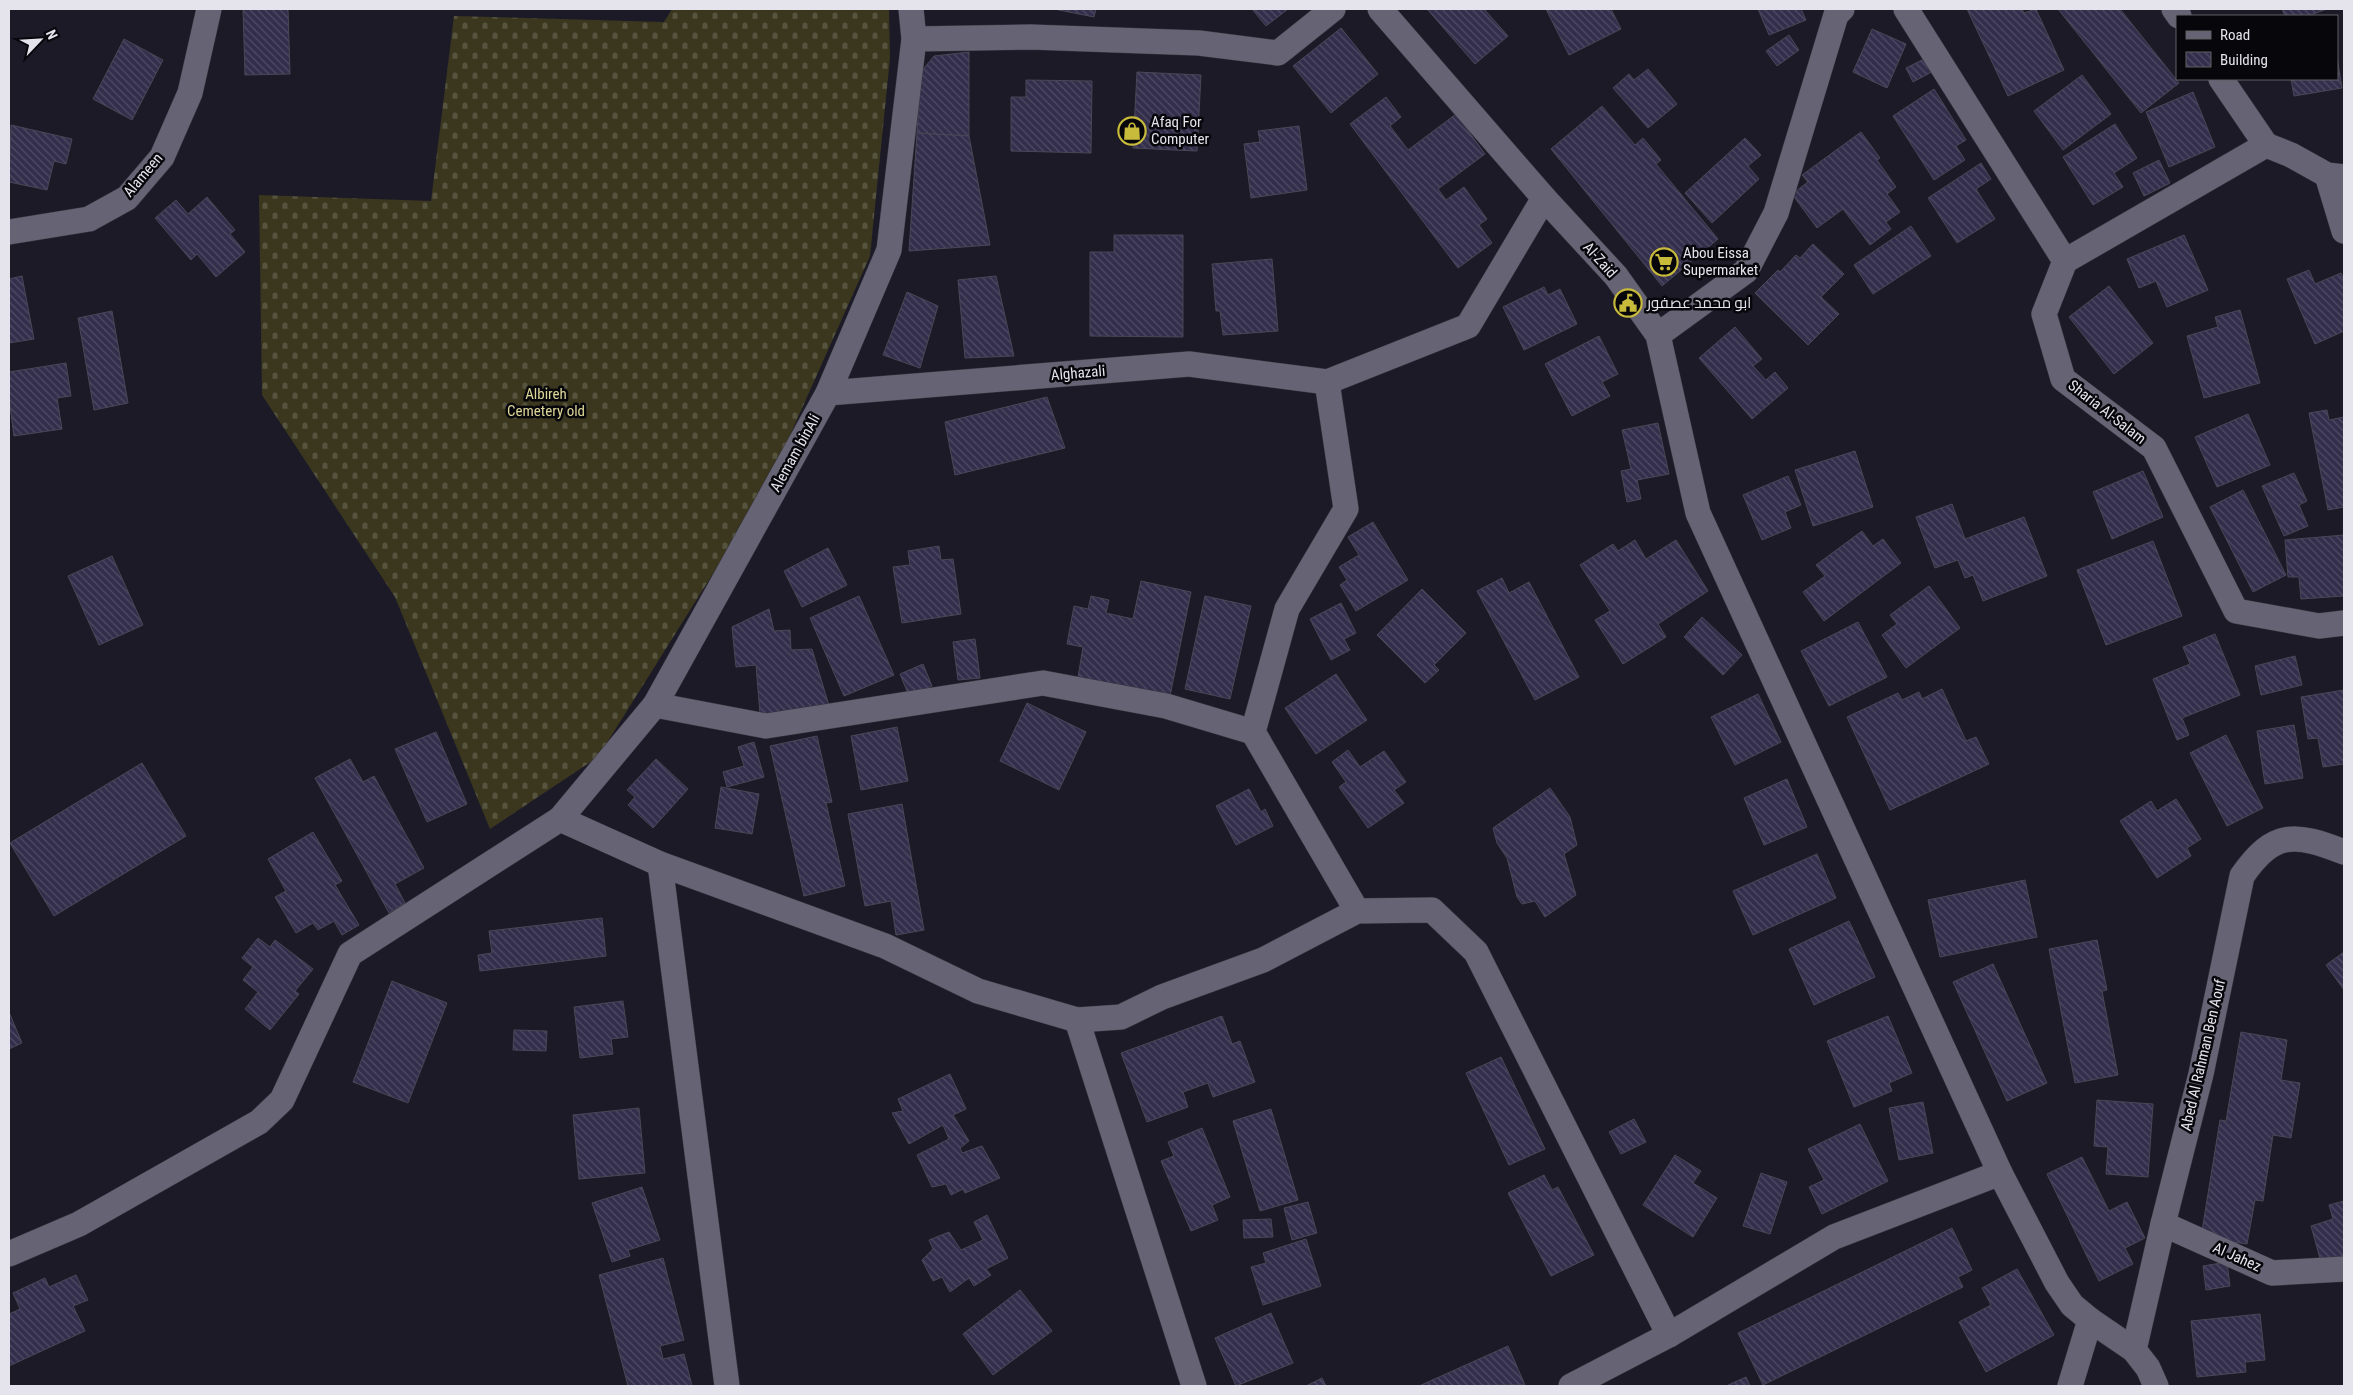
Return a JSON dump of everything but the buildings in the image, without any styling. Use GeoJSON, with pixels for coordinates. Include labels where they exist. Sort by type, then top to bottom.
{"type":"FeatureCollection","features":[{"type":"Feature","properties":{"kind":"street","name":"Alameen"},"geometry":{"type":"LineString","coordinates":[[9,232],[90,219],[127,198],[162,157],[190,93],[209,9]]}},
{"type":"Feature","properties":{"kind":"street","name":"Alemam binAli"},"geometry":{"type":"LineString","coordinates":[[9,1254],[78,1224],[259,1122],[282,1100],[350,954],[560,819],[655,705],[828,393],[889,250],[914,39],[911,9]]}},
{"type":"Feature","properties":{"kind":"street"},"geometry":{"type":"LineString","coordinates":[[914,39],[1031,37],[1199,43],[1278,53],[1333,9]]}},
{"type":"Feature","properties":{"kind":"street","name":"Al-Zaid"},"geometry":{"type":"LineString","coordinates":[[1380,9],[1544,198],[1616,276],[1658,335]]}},
{"type":"Feature","properties":{"kind":"street"},"geometry":{"type":"LineString","coordinates":[[1842,9],[1836,15],[1776,213],[1746,272],[1658,335],[1698,513],[2000,1173],[2057,1283],[2072,1305],[2090,1320],[2134,1350],[2148,1368],[2156,1386]]}},
{"type":"Feature","properties":{"kind":"street"},"geometry":{"type":"LineString","coordinates":[[1906,9],[2065,261],[2266,145]]}},
{"type":"Feature","properties":{"kind":"street"},"geometry":{"type":"LineString","coordinates":[[2223,80],[2266,145],[2335,176],[2344,232]]}},
{"type":"Feature","properties":{"kind":"street"},"geometry":{"type":"LineString","coordinates":[[1253,732],[1288,609],[1346,509],[1327,382],[1468,326],[1544,198]]}},
{"type":"Feature","properties":{"kind":"street","name":"Sharia Al-Salam"},"geometry":{"type":"LineString","coordinates":[[2065,261],[2044,314],[2063,379],[2154,448],[2236,611],[2319,626],[2344,624]]}},
{"type":"Feature","properties":{"kind":"street","name":"Alghazali"},"geometry":{"type":"LineString","coordinates":[[828,393],[1190,364],[1327,382]]}},
{"type":"Feature","properties":{"kind":"street"},"geometry":{"type":"LineString","coordinates":[[655,705],[766,726],[1043,683],[1166,706],[1253,732],[1357,912]]}},
{"type":"Feature","properties":{"kind":"street"},"geometry":{"type":"LineString","coordinates":[[560,819],[660,864],[885,946],[978,991],[1077,1020],[1121,1017],[1162,997],[1263,960],[1357,912],[1432,910],[1476,952],[1669,1335]]}},
{"type":"Feature","properties":{"kind":"street","name":"Abed Al Rahman Ben Aouf"},"geometry":{"type":"LineString","coordinates":[[2134,1350],[2163,1224],[2201,1074],[2242,876],[2256,855],[2275,842],[2298,838],[2321,843],[2344,852]]}},
{"type":"Feature","properties":{"kind":"street"},"geometry":{"type":"LineString","coordinates":[[660,864],[727,1386]]}},
{"type":"Feature","properties":{"kind":"street"},"geometry":{"type":"LineString","coordinates":[[1077,1020],[1194,1386]]}},
{"type":"Feature","properties":{"kind":"street"},"geometry":{"type":"LineString","coordinates":[[1571,1386],[1669,1335],[1834,1237],[2000,1173]]}},
{"type":"Feature","properties":{"kind":"street","name":"Al Jahez"},"geometry":{"type":"LineString","coordinates":[[2163,1224],[2272,1273],[2344,1269]]}},
{"type":"Feature","properties":{"kind":"street"},"geometry":{"type":"LineString","coordinates":[[2070,1386],[2090,1320]]}},
{"type":"Feature","properties":{"kind":"green space","name":"Albireh Cemetery old"},"geometry":{"type":"Polygon","coordinates":[[[672,9],[889,9],[890,58],[870,256],[766,489],[598,757],[490,829],[395,597],[262,395],[259,195],[431,201],[454,16],[664,22],[672,9]]]}},
{"type":"Feature","properties":{"kind":"place","name":"Afaq For Computer"},"geometry":{"type":"Point","coordinates":[1132,131]}},
{"type":"Feature","properties":{"kind":"place","name":"Abou Eissa Supermarket"},"geometry":{"type":"Point","coordinates":[1664,262]}},
{"type":"Feature","properties":{"kind":"place","name":"ابو محمد عصفور"},"geometry":{"type":"Point","coordinates":[1628,303]}}]}
